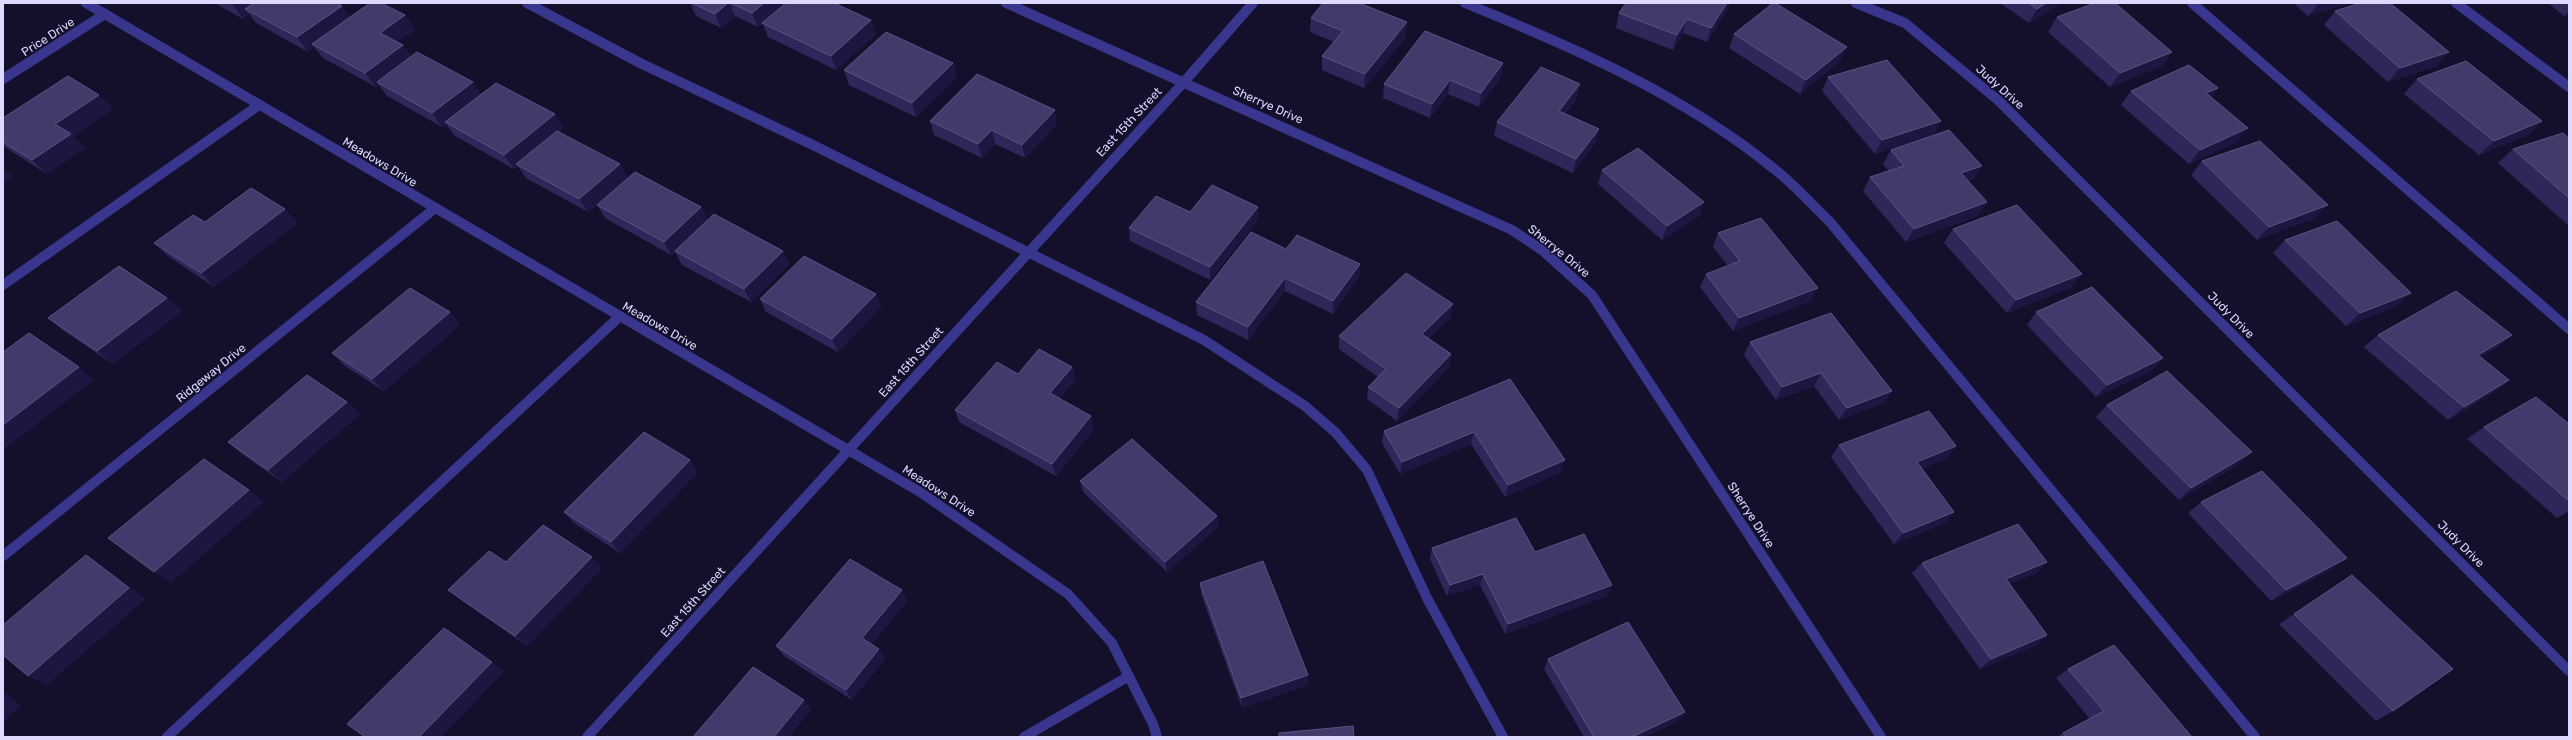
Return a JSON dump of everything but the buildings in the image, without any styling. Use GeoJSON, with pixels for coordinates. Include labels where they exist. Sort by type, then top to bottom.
{"type":"FeatureCollection","features":[{"type":"Feature","properties":{"kind":"street","name":"Meadows Drive"},"geometry":{"type":"LineString","coordinates":[[86,3],[434,209],[920,492],[1068,594],[1112,643],[1153,724],[1157,737]]}},
{"type":"Feature","properties":{"kind":"street"},"geometry":{"type":"LineString","coordinates":[[527,3],[642,64],[815,146],[1204,340],[1298,402],[1336,433],[1367,470],[1428,600],[1503,737]]}},
{"type":"Feature","properties":{"kind":"street","name":"Sherrye Drive"},"geometry":{"type":"LineString","coordinates":[[1006,3],[1512,230],[1542,250],[1592,295],[1881,737]]}},
{"type":"Feature","properties":{"kind":"street","name":"East 15th Street"},"geometry":{"type":"LineString","coordinates":[[587,737],[1184,82],[1253,3]]}},
{"type":"Feature","properties":{"kind":"street"},"geometry":{"type":"LineString","coordinates":[[1465,3],[1529,29],[1658,90],[1767,163],[1830,222],[2255,737]]}},
{"type":"Feature","properties":{"kind":"street","name":"Judy Drive"},"geometry":{"type":"LineString","coordinates":[[1856,3],[1905,23],[1999,101],[2569,671]]}},
{"type":"Feature","properties":{"kind":"street"},"geometry":{"type":"LineString","coordinates":[[2192,3],[2204,11],[2569,329]]}},
{"type":"Feature","properties":{"kind":"street"},"geometry":{"type":"LineString","coordinates":[[2456,3],[2569,87]]}},
{"type":"Feature","properties":{"kind":"street","name":"Price Drive"},"geometry":{"type":"LineString","coordinates":[[3,79],[105,14]]}},
{"type":"Feature","properties":{"kind":"street"},"geometry":{"type":"LineString","coordinates":[[3,285],[259,105]]}},
{"type":"Feature","properties":{"kind":"street","name":"Ridgeway Drive"},"geometry":{"type":"LineString","coordinates":[[3,556],[434,209]]}},
{"type":"Feature","properties":{"kind":"street"},"geometry":{"type":"LineString","coordinates":[[167,737],[619,317]]}},
{"type":"Feature","properties":{"kind":"street"},"geometry":{"type":"LineString","coordinates":[[1024,737],[1129,676]]}}]}
